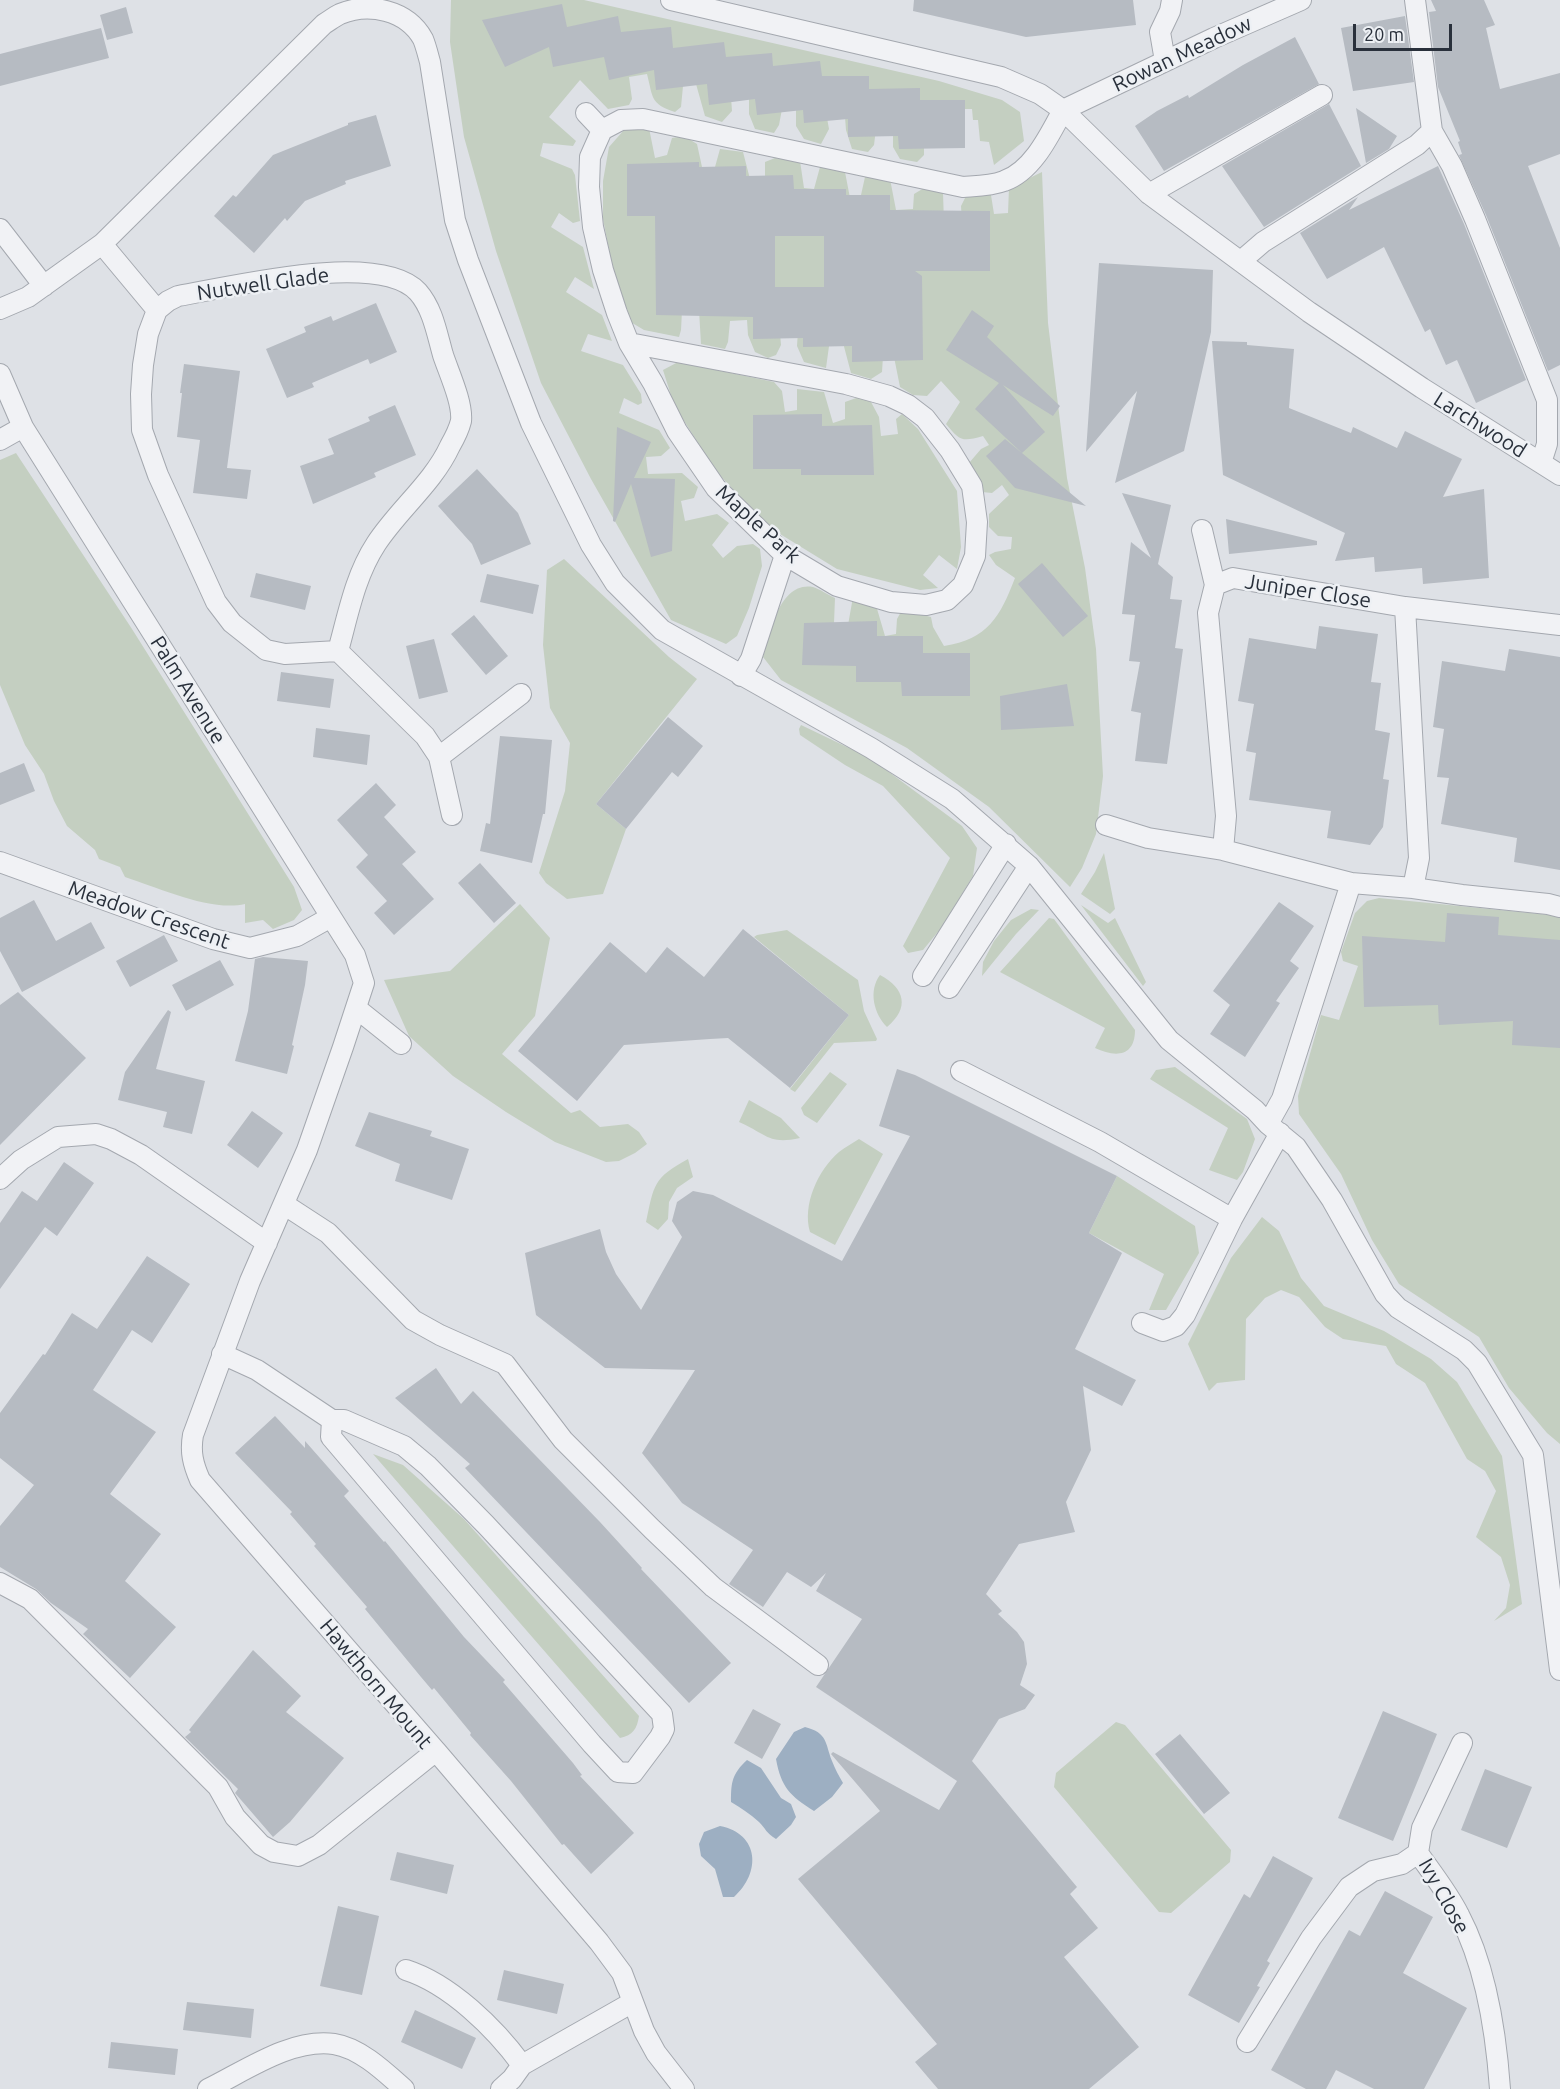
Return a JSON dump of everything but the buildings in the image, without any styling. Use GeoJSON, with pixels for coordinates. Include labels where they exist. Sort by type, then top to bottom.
{"type":"FeatureCollection","features":[{"type":"Feature","properties":{"kind":"lane","name":"Larchwood"},"geometry":{"type":"LineString","coordinates":[[671,0],[1000,77],[1040,94],[1063,110],[1149,194],[1309,312],[1422,388],[1541,463],[1547,444],[1546,400],[1538,373],[1475,219],[1452,166],[1432,131],[1415,0]]}},
{"type":"Feature","properties":{"kind":"lane"},"geometry":{"type":"LineString","coordinates":[[1165,61],[1160,32],[1170,11],[1172,0]]}},
{"type":"Feature","properties":{"kind":"lane","name":"Rowan Meadow"},"geometry":{"type":"LineString","coordinates":[[1063,110],[1301,0]]}},
{"type":"Feature","properties":{"kind":"lane"},"geometry":{"type":"LineString","coordinates":[[0,309],[28,297],[102,244],[324,24],[340,14],[388,4],[423,39],[430,62],[455,220],[468,260],[531,423],[591,545],[615,583],[662,630],[871,748],[952,798],[1029,866],[1169,1040],[1255,1110],[1296,1147],[1332,1200],[1385,1294],[1398,1308],[1464,1350],[1477,1363],[1533,1455],[1560,1670]]}},
{"type":"Feature","properties":{"kind":"lane"},"geometry":{"type":"LineString","coordinates":[[1149,194],[1322,95]]}},
{"type":"Feature","properties":{"kind":"lane"},"geometry":{"type":"LineString","coordinates":[[585,113],[602,130],[621,120],[643,119],[963,187],[1007,180],[1027,166],[1048,138],[1063,110]]}},
{"type":"Feature","properties":{"kind":"lane","name":"Maple Park"},"geometry":{"type":"LineString","coordinates":[[602,130],[590,157],[589,187],[593,227],[616,313],[629,343],[653,383],[677,431],[716,488],[785,555],[837,586],[891,602],[926,605],[947,600],[963,585],[975,556],[977,522],[972,486],[950,450],[925,418],[908,405],[889,396],[846,384],[629,343]]}},
{"type":"Feature","properties":{"kind":"lane"},"geometry":{"type":"LineString","coordinates":[[1241,261],[1263,242],[1417,145],[1432,131]]}},
{"type":"Feature","properties":{"kind":"lane"},"geometry":{"type":"LineString","coordinates":[[0,229],[44,286]]}},
{"type":"Feature","properties":{"kind":"lane"},"geometry":{"type":"LineString","coordinates":[[102,244],[157,310],[148,334],[143,365],[142,430],[158,475],[216,602],[232,622],[266,650],[285,654],[338,651],[425,736],[439,757],[452,815]]}},
{"type":"Feature","properties":{"kind":"lane","name":"Nutwell Glade"},"geometry":{"type":"LineString","coordinates":[[157,310],[178,296],[315,273],[369,273],[396,278],[416,290],[428,306],[459,404],[461,421],[449,448],[427,481],[375,545],[355,587],[338,651]]}},
{"type":"Feature","properties":{"kind":"lane","name":"Palm Avenue"},"geometry":{"type":"LineString","coordinates":[[0,374],[23,427],[355,955],[364,983],[307,1150],[285,1205]]}},
{"type":"Feature","properties":{"kind":"lane"},"geometry":{"type":"LineString","coordinates":[[0,440],[23,427]]}},
{"type":"Feature","properties":{"kind":"lane"},"geometry":{"type":"LineString","coordinates":[[1541,463],[1560,475]]}},
{"type":"Feature","properties":{"kind":"lane"},"geometry":{"type":"LineString","coordinates":[[1202,530],[1215,585]]}},
{"type":"Feature","properties":{"kind":"lane"},"geometry":{"type":"LineString","coordinates":[[741,676],[751,659],[785,555]]}},
{"type":"Feature","properties":{"kind":"lane","name":"Juniper Close"},"geometry":{"type":"LineString","coordinates":[[1223,850],[1226,816],[1208,613],[1215,585],[1233,578],[1405,607],[1560,625]]}},
{"type":"Feature","properties":{"kind":"lane"},"geometry":{"type":"LineString","coordinates":[[1405,607],[1419,858],[1413,888]]}},
{"type":"Feature","properties":{"kind":"lane"},"geometry":{"type":"LineString","coordinates":[[439,757],[521,694]]}},
{"type":"Feature","properties":{"kind":"lane"},"geometry":{"type":"LineString","coordinates":[[1106,825],[1148,838],[1223,850],[1351,883],[1548,903],[1560,907]]}},
{"type":"Feature","properties":{"kind":"lane"},"geometry":{"type":"LineString","coordinates":[[923,976],[1006,844]]}},
{"type":"Feature","properties":{"kind":"lane","name":"Meadow Crescent"},"geometry":{"type":"LineString","coordinates":[[0,862],[213,939],[250,948],[297,936],[331,917]]}},
{"type":"Feature","properties":{"kind":"lane"},"geometry":{"type":"LineString","coordinates":[[949,988],[1029,866]]}},
{"type":"Feature","properties":{"kind":"lane"},"geometry":{"type":"LineString","coordinates":[[1142,1323],[1162,1331],[1176,1326],[1185,1315],[1232,1219],[1274,1129],[1351,883]]}},
{"type":"Feature","properties":{"kind":"lane"},"geometry":{"type":"LineString","coordinates":[[356,1008],[401,1044]]}},
{"type":"Feature","properties":{"kind":"lane"},"geometry":{"type":"LineString","coordinates":[[961,1071],[1100,1142],[1232,1219]]}},
{"type":"Feature","properties":{"kind":"lane"},"geometry":{"type":"LineString","coordinates":[[0,1179],[21,1160],[58,1137],[96,1134],[111,1139],[141,1155],[267,1243]]}},
{"type":"Feature","properties":{"kind":"lane"},"geometry":{"type":"LineString","coordinates":[[285,1205],[328,1233],[413,1320],[440,1335],[505,1364],[563,1440],[652,1529],[713,1587],[818,1665]]}},
{"type":"Feature","properties":{"kind":"lane","name":"Hawthorn Mount"},"geometry":{"type":"LineString","coordinates":[[0,1583],[30,1599],[218,1787],[235,1817],[261,1845],[274,1852],[298,1856],[319,1845],[436,1751],[200,1480],[191,1450],[193,1435],[250,1281],[285,1205]]}},
{"type":"Feature","properties":{"kind":"lane"},"geometry":{"type":"LineString","coordinates":[[222,1354],[258,1370],[332,1420],[344,1420],[404,1446],[428,1466],[486,1525],[662,1714],[664,1729],[633,1773],[618,1772],[592,1744],[331,1437],[332,1420]]}},
{"type":"Feature","properties":{"kind":"lane","name":"Ivy Close"},"geometry":{"type":"LineString","coordinates":[[1462,1743],[1422,1828],[1418,1853],[1459,1915],[1485,1981],[1498,2060],[1500,2089]]}},
{"type":"Feature","properties":{"kind":"lane"},"geometry":{"type":"LineString","coordinates":[[436,1751],[599,1942],[622,1973],[656,2053],[684,2089]]}},
{"type":"Feature","properties":{"kind":"lane"},"geometry":{"type":"LineString","coordinates":[[1247,2042],[1311,1938],[1349,1887],[1373,1871],[1402,1863],[1418,1853]]}},
{"type":"Feature","properties":{"kind":"lane"},"geometry":{"type":"LineString","coordinates":[[406,1970],[425,1976],[464,2004],[508,2046],[522,2065]]}},
{"type":"Feature","properties":{"kind":"lane"},"geometry":{"type":"LineString","coordinates":[[501,2089],[522,2065],[633,2002]]}},
{"type":"Feature","properties":{"kind":"lane"},"geometry":{"type":"LineString","coordinates":[[208,2089],[288,2049],[335,2044],[366,2057],[404,2089]]}},
{"type":"Feature","properties":{"kind":"green space"},"geometry":{"type":"Polygon","coordinates":[[[451,0],[584,0],[939,81],[1002,100],[1020,112],[1024,141],[994,165],[989,142],[980,141],[978,120],[973,120],[972,109],[965,109],[924,139],[924,155],[917,162],[900,159],[893,147],[893,129],[876,129],[874,145],[868,152],[852,149],[846,130],[845,117],[827,118],[829,129],[821,144],[804,139],[796,126],[796,108],[782,109],[779,125],[774,133],[755,129],[749,114],[749,99],[731,97],[732,111],[722,122],[705,116],[696,84],[683,86],[681,107],[675,112],[661,106],[654,99],[647,74],[629,77],[632,99],[629,105],[608,109],[580,80],[549,117],[576,141],[573,146],[543,143],[540,156],[572,169],[575,175],[580,221],[573,223],[559,213],[551,227],[583,247],[594,289],[575,277],[566,292],[602,315],[612,341],[588,334],[581,351],[623,365],[641,394],[642,403],[638,405],[624,398],[619,413],[659,430],[670,448],[661,456],[646,457],[648,474],[682,473],[698,487],[694,498],[681,501],[685,521],[717,514],[729,523],[712,545],[723,558],[737,546],[753,544],[760,549],[762,566],[749,608],[737,636],[726,644],[671,620],[591,479],[541,383],[496,251],[464,137],[450,42],[451,0]]]}},
{"type":"Feature","properties":{"kind":"green space"},"geometry":{"type":"Polygon","coordinates":[[[649,128],[655,158],[667,155],[672,138],[684,136],[697,144],[702,167],[715,167],[720,149],[743,152],[750,179],[765,179],[765,162],[775,158],[800,161],[804,188],[814,189],[820,167],[845,172],[850,198],[861,195],[865,177],[890,179],[896,210],[913,209],[914,194],[924,188],[943,193],[944,223],[962,223],[961,206],[968,192],[991,195],[994,214],[1008,213],[1009,188],[1042,172],[1048,323],[1067,478],[1085,568],[1096,649],[1103,776],[1096,834],[1082,868],[1070,887],[989,807],[907,748],[781,680],[763,657],[773,623],[784,600],[792,592],[802,587],[813,587],[835,598],[834,623],[848,625],[853,597],[875,602],[885,636],[896,634],[897,619],[902,610],[931,617],[933,627],[944,646],[959,643],[982,632],[998,615],[1015,578],[996,565],[989,555],[1011,549],[1012,537],[998,536],[989,527],[989,514],[1009,495],[1002,485],[992,493],[982,492],[969,463],[981,449],[989,445],[983,436],[962,439],[946,424],[960,402],[941,381],[927,396],[913,395],[900,387],[894,357],[883,356],[882,372],[871,379],[851,373],[842,339],[830,339],[826,368],[804,362],[797,346],[798,331],[780,333],[781,345],[776,355],[768,358],[755,352],[748,335],[747,320],[730,321],[725,349],[701,344],[699,310],[682,311],[679,337],[644,330],[629,321],[615,281],[603,219],[603,181],[609,147],[624,130],[649,128]]]}},
{"type":"Feature","properties":{"kind":"green space"},"geometry":{"type":"Polygon","coordinates":[[[678,362],[774,382],[782,391],[785,412],[797,410],[797,389],[824,392],[833,423],[845,419],[845,402],[859,397],[871,402],[879,417],[881,436],[898,434],[896,419],[902,414],[918,429],[957,491],[961,547],[957,569],[939,555],[923,575],[938,588],[920,590],[837,569],[767,526],[715,470],[674,405],[663,370],[678,362]]]}},
{"type":"Feature","properties":{"kind":"green space"},"geometry":{"type":"Polygon","coordinates":[[[16,453],[132,629],[294,887],[302,910],[294,920],[273,929],[263,920],[245,923],[245,904],[231,906],[201,902],[125,877],[120,867],[99,859],[95,850],[67,826],[44,774],[25,745],[0,685],[0,460],[16,453]]]}},
{"type":"Feature","properties":{"kind":"green space"},"geometry":{"type":"Polygon","coordinates":[[[564,559],[669,657],[697,679],[596,804],[626,829],[603,894],[567,899],[546,883],[539,873],[565,791],[570,743],[550,708],[543,645],[547,570],[564,559]]]}},
{"type":"Feature","properties":{"kind":"green space"},"geometry":{"type":"Polygon","coordinates":[[[801,725],[870,758],[962,826],[977,848],[973,876],[942,927],[923,950],[908,953],[903,946],[950,858],[883,786],[845,765],[800,735],[801,725]]]}},
{"type":"Feature","properties":{"kind":"green space"},"geometry":{"type":"Polygon","coordinates":[[[1104,853],[1115,909],[1110,914],[1081,894],[1104,853]]]}},
{"type":"Feature","properties":{"kind":"green space"},"geometry":{"type":"Polygon","coordinates":[[[1379,898],[1560,916],[1560,1444],[1547,1433],[1509,1388],[1479,1337],[1399,1284],[1372,1240],[1341,1174],[1299,1114],[1298,1096],[1321,1015],[1339,1020],[1358,966],[1343,961],[1341,952],[1355,913],[1367,901],[1379,898]]]}},
{"type":"Feature","properties":{"kind":"green space"},"geometry":{"type":"Polygon","coordinates":[[[520,904],[550,938],[535,1016],[502,1054],[571,1113],[580,1110],[600,1127],[628,1124],[639,1132],[647,1144],[619,1161],[606,1162],[555,1142],[453,1076],[409,1036],[384,980],[450,971],[520,904]]]}},
{"type":"Feature","properties":{"kind":"green space"},"geometry":{"type":"Polygon","coordinates":[[[1081,905],[1108,923],[1115,918],[1146,982],[1143,986],[1081,905]]]}},
{"type":"Feature","properties":{"kind":"green space"},"geometry":{"type":"Polygon","coordinates":[[[1031,909],[1039,910],[982,976],[983,962],[994,941],[1011,920],[1031,909]]]}},
{"type":"Feature","properties":{"kind":"green space"},"geometry":{"type":"Polygon","coordinates":[[[1049,918],[1054,919],[1135,1030],[1131,1046],[1122,1053],[1109,1053],[1095,1048],[1105,1028],[1000,972],[1049,918]]]}},
{"type":"Feature","properties":{"kind":"green space"},"geometry":{"type":"Polygon","coordinates":[[[787,930],[858,980],[864,1011],[877,1039],[876,1041],[834,1043],[795,1092],[790,1089],[849,1015],[754,937],[787,930]]]}},
{"type":"Feature","properties":{"kind":"green space"},"geometry":{"type":"Polygon","coordinates":[[[880,975],[895,986],[901,999],[899,1013],[887,1027],[882,1022],[874,1002],[874,988],[880,975]]]}},
{"type":"Feature","properties":{"kind":"green space"},"geometry":{"type":"Polygon","coordinates":[[[1175,1067],[1247,1119],[1255,1139],[1243,1172],[1237,1180],[1209,1170],[1228,1128],[1150,1079],[1156,1070],[1175,1067]]]}},
{"type":"Feature","properties":{"kind":"green space"},"geometry":{"type":"Polygon","coordinates":[[[830,1072],[847,1084],[817,1123],[804,1115],[801,1108],[830,1072]]]}},
{"type":"Feature","properties":{"kind":"green space"},"geometry":{"type":"Polygon","coordinates":[[[749,1100],[781,1118],[800,1138],[774,1139],[739,1122],[749,1100]]]}},
{"type":"Feature","properties":{"kind":"green space"},"geometry":{"type":"Polygon","coordinates":[[[859,1139],[883,1154],[835,1245],[810,1232],[808,1211],[810,1200],[818,1178],[831,1159],[859,1139]]]}},
{"type":"Feature","properties":{"kind":"green space"},"geometry":{"type":"Polygon","coordinates":[[[688,1159],[693,1177],[677,1188],[669,1202],[668,1219],[658,1230],[646,1222],[654,1191],[661,1178],[688,1159]]]}},
{"type":"Feature","properties":{"kind":"green space"},"geometry":{"type":"Polygon","coordinates":[[[1117,1176],[1195,1226],[1199,1253],[1166,1310],[1149,1310],[1164,1274],[1089,1233],[1117,1176]]]}},
{"type":"Feature","properties":{"kind":"green space"},"geometry":{"type":"Polygon","coordinates":[[[1262,1217],[1279,1231],[1301,1278],[1324,1306],[1384,1331],[1431,1359],[1457,1382],[1502,1456],[1522,1604],[1494,1621],[1506,1608],[1510,1585],[1501,1557],[1476,1537],[1496,1491],[1485,1471],[1467,1459],[1425,1383],[1396,1364],[1386,1346],[1343,1339],[1325,1327],[1299,1297],[1281,1290],[1265,1298],[1246,1319],[1245,1380],[1217,1383],[1209,1391],[1188,1344],[1231,1258],[1262,1217]]]}},
{"type":"Feature","properties":{"kind":"green space"},"geometry":{"type":"Polygon","coordinates":[[[373,1454],[403,1465],[464,1519],[639,1716],[636,1728],[631,1733],[620,1738],[373,1454]]]}},
{"type":"Feature","properties":{"kind":"green space"},"geometry":{"type":"Polygon","coordinates":[[[1116,1722],[1125,1725],[1231,1850],[1230,1862],[1171,1913],[1159,1912],[1054,1787],[1056,1773],[1116,1722]]]}},
{"type":"Feature","properties":{"kind":"water"},"geometry":{"type":"Polygon","coordinates":[[[805,1727],[822,1736],[843,1783],[832,1797],[814,1811],[788,1790],[781,1777],[776,1759],[794,1732],[805,1727]]]}},
{"type":"Feature","properties":{"kind":"water"},"geometry":{"type":"Polygon","coordinates":[[[747,1760],[761,1768],[781,1798],[791,1804],[796,1817],[776,1839],[756,1819],[731,1802],[733,1779],[747,1760]]]}},
{"type":"Feature","properties":{"kind":"water"},"geometry":{"type":"Polygon","coordinates":[[[720,1826],[733,1830],[743,1837],[752,1855],[749,1877],[734,1897],[723,1897],[715,1869],[701,1856],[699,1844],[704,1832],[720,1826]]]}}]}
